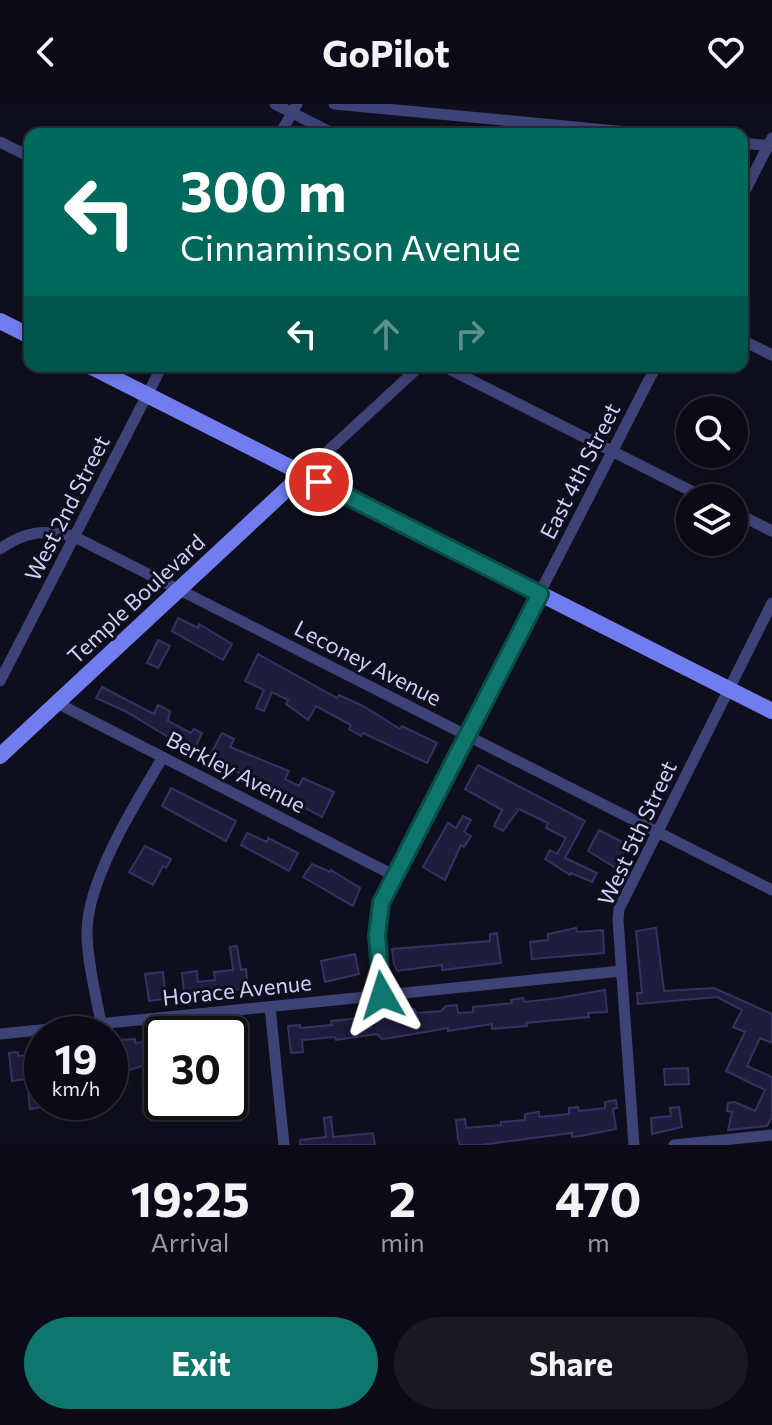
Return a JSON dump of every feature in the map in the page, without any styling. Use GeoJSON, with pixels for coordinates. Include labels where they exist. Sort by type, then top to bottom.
{"type":"FeatureCollection","features":[{"type":"Feature","properties":{"kind":"street"},"geometry":{"type":"LineString","coordinates":[[275,104],[294,108],[325,128]]}},
{"type":"Feature","properties":{"kind":"street"},"geometry":{"type":"LineString","coordinates":[[334,104],[571,128]]}},
{"type":"Feature","properties":{"kind":"street"},"geometry":{"type":"LineString","coordinates":[[283,128],[294,108]]}},
{"type":"Feature","properties":{"kind":"street"},"geometry":{"type":"LineString","coordinates":[[0,142],[24,154]]}},
{"type":"Feature","properties":{"kind":"street"},"geometry":{"type":"LineString","coordinates":[[748,143],[771,143],[748,186]]}},
{"type":"Feature","properties":{"kind":"street"},"geometry":{"type":"LineString","coordinates":[[1,324],[24,334]]}},
{"type":"Feature","properties":{"kind":"street"},"geometry":{"type":"LineString","coordinates":[[748,343],[772,355]]}},
{"type":"Feature","properties":{"kind":"street"},"geometry":{"type":"LineString","coordinates":[[102,372],[772,711]]}},
{"type":"Feature","properties":{"kind":"street","name":"West 2nd Street"},"geometry":{"type":"LineString","coordinates":[[0,681],[159,372]]}},
{"type":"Feature","properties":{"kind":"street"},"geometry":{"type":"LineString","coordinates":[[303,474],[414,372]]}},
{"type":"Feature","properties":{"kind":"street"},"geometry":{"type":"LineString","coordinates":[[455,372],[677,484]]}},
{"type":"Feature","properties":{"kind":"street","name":"East 4th Street"},"geometry":{"type":"LineString","coordinates":[[382,995],[377,928],[381,903],[653,372]]}},
{"type":"Feature","properties":{"kind":"street","name":"Temple Boulevard"},"geometry":{"type":"LineString","coordinates":[[0,756],[303,474]]}},
{"type":"Feature","properties":{"kind":"street"},"geometry":{"type":"LineString","coordinates":[[748,519],[772,531]]}},
{"type":"Feature","properties":{"kind":"street","name":"Leconey Avenue"},"geometry":{"type":"LineString","coordinates":[[0,549],[20,536],[37,531],[75,537],[772,890]]}},
{"type":"Feature","properties":{"kind":"street","name":"West 5th Street"},"geometry":{"type":"LineString","coordinates":[[634,1145],[619,909],[772,603]]}},
{"type":"Feature","properties":{"kind":"street","name":"Berkley Avenue"},"geometry":{"type":"LineString","coordinates":[[57,703],[397,877]]}},
{"type":"Feature","properties":{"kind":"street"},"geometry":{"type":"LineString","coordinates":[[100,1016],[87,939],[90,905],[113,848],[163,757]]}},
{"type":"Feature","properties":{"kind":"street","name":"Horace Avenue"},"geometry":{"type":"LineString","coordinates":[[128,1021],[621,971]]}},
{"type":"Feature","properties":{"kind":"street"},"geometry":{"type":"LineString","coordinates":[[270,1007],[284,1145]]}},
{"type":"Feature","properties":{"kind":"street","name":"Horace Avenue"},"geometry":{"type":"LineString","coordinates":[[0,1034],[24,1032]]}},
{"type":"Feature","properties":{"kind":"street"},"geometry":{"type":"LineString","coordinates":[[674,1145],[772,1135]]}},
{"type":"Feature","properties":{"kind":"building"},"geometry":{"type":"Polygon","coordinates":[[[178,618],[198,628],[199,624],[232,644],[223,660],[172,631],[178,618]]]}},
{"type":"Feature","properties":{"kind":"building"},"geometry":{"type":"Polygon","coordinates":[[[158,640],[170,646],[158,668],[147,663],[158,640]]]}},
{"type":"Feature","properties":{"kind":"building"},"geometry":{"type":"Polygon","coordinates":[[[258,654],[337,698],[339,695],[400,729],[402,726],[437,743],[427,763],[363,733],[361,736],[349,729],[351,725],[316,706],[308,720],[286,704],[288,700],[272,692],[264,711],[256,708],[264,690],[245,681],[258,654]]]}},
{"type":"Feature","properties":{"kind":"building"},"geometry":{"type":"Polygon","coordinates":[[[102,687],[154,714],[158,705],[170,711],[168,721],[191,733],[194,729],[202,733],[193,752],[125,711],[96,698],[102,687]]]}},
{"type":"Feature","properties":{"kind":"building"},"geometry":{"type":"Polygon","coordinates":[[[222,733],[234,739],[230,747],[289,771],[285,779],[299,786],[303,778],[334,792],[322,817],[209,757],[222,733]]]}},
{"type":"Feature","properties":{"kind":"building"},"geometry":{"type":"Polygon","coordinates":[[[478,765],[585,821],[565,858],[597,873],[592,882],[570,875],[545,859],[550,850],[557,854],[566,838],[546,828],[548,823],[519,809],[503,831],[494,826],[502,810],[465,789],[478,765]]]}},
{"type":"Feature","properties":{"kind":"building"},"geometry":{"type":"Polygon","coordinates":[[[171,788],[236,821],[226,841],[162,806],[171,788]]]}},
{"type":"Feature","properties":{"kind":"building"},"geometry":{"type":"Polygon","coordinates":[[[463,816],[471,820],[464,832],[471,836],[464,847],[461,845],[445,880],[423,867],[448,823],[456,828],[463,816]]]}},
{"type":"Feature","properties":{"kind":"building"},"geometry":{"type":"Polygon","coordinates":[[[599,830],[628,845],[616,868],[588,851],[599,830]]]}},
{"type":"Feature","properties":{"kind":"building"},"geometry":{"type":"Polygon","coordinates":[[[247,833],[267,842],[268,838],[298,853],[289,871],[241,845],[247,833]]]}},
{"type":"Feature","properties":{"kind":"building"},"geometry":{"type":"Polygon","coordinates":[[[145,846],[171,859],[166,868],[163,866],[153,885],[129,872],[145,846]]]}},
{"type":"Feature","properties":{"kind":"building"},"geometry":{"type":"Polygon","coordinates":[[[312,864],[331,870],[360,888],[353,906],[303,877],[312,864]]]}},
{"type":"Feature","properties":{"kind":"building"},"geometry":{"type":"Polygon","coordinates":[[[576,928],[577,932],[603,930],[604,953],[532,959],[530,942],[548,940],[548,934],[576,928]]]}},
{"type":"Feature","properties":{"kind":"building"},"geometry":{"type":"Polygon","coordinates":[[[656,928],[664,991],[714,988],[772,1014],[772,1043],[760,1038],[747,1066],[772,1077],[772,1117],[767,1126],[728,1130],[732,1112],[727,1111],[728,1103],[735,1102],[755,1111],[765,1090],[726,1071],[745,1032],[733,1027],[742,1010],[717,997],[638,1004],[637,993],[642,993],[636,931],[656,928]]]}},
{"type":"Feature","properties":{"kind":"building"},"geometry":{"type":"Polygon","coordinates":[[[497,933],[501,963],[442,970],[442,965],[397,971],[394,964],[392,949],[490,941],[490,934],[497,933]]]}},
{"type":"Feature","properties":{"kind":"building"},"geometry":{"type":"Polygon","coordinates":[[[237,946],[241,970],[246,969],[248,989],[184,992],[182,973],[197,971],[198,982],[215,980],[214,972],[233,970],[230,947],[237,946]]]}},
{"type":"Feature","properties":{"kind":"building"},"geometry":{"type":"Polygon","coordinates":[[[355,954],[359,974],[325,982],[321,961],[355,954]]]}},
{"type":"Feature","properties":{"kind":"building"},"geometry":{"type":"Polygon","coordinates":[[[163,972],[166,999],[149,1001],[145,974],[163,972]]]}},
{"type":"Feature","properties":{"kind":"building"},"geometry":{"type":"Polygon","coordinates":[[[605,990],[607,1012],[588,1013],[589,1017],[492,1029],[492,1024],[448,1031],[448,1028],[382,1039],[377,1034],[336,1040],[335,1037],[302,1040],[303,1052],[291,1053],[288,1026],[332,1025],[331,1021],[375,1016],[375,1013],[415,1009],[416,1013],[441,1011],[446,1006],[457,1005],[458,1013],[473,1012],[473,1007],[512,1003],[511,1000],[523,998],[524,1002],[605,990]]]}},
{"type":"Feature","properties":{"kind":"building"},"geometry":{"type":"Polygon","coordinates":[[[128,1039],[144,1042],[144,1065],[130,1070],[128,1066],[128,1039]]]}},
{"type":"Feature","properties":{"kind":"building"},"geometry":{"type":"Polygon","coordinates":[[[18,1052],[18,1056],[24,1055],[24,1079],[12,1081],[9,1053],[18,1052]]]}},
{"type":"Feature","properties":{"kind":"building"},"geometry":{"type":"Polygon","coordinates":[[[688,1068],[689,1084],[665,1085],[664,1069],[688,1068]]]}},
{"type":"Feature","properties":{"kind":"building"},"geometry":{"type":"Polygon","coordinates":[[[616,1100],[617,1108],[613,1109],[616,1129],[581,1136],[572,1137],[572,1133],[480,1145],[460,1145],[458,1139],[456,1120],[465,1119],[466,1128],[501,1125],[501,1122],[525,1120],[525,1114],[539,1112],[539,1117],[569,1114],[569,1108],[578,1107],[579,1111],[605,1108],[605,1102],[616,1100]]]}},
{"type":"Feature","properties":{"kind":"building"},"geometry":{"type":"Polygon","coordinates":[[[679,1107],[682,1127],[652,1134],[651,1118],[671,1116],[670,1108],[679,1107]]]}},
{"type":"Feature","properties":{"kind":"building"},"geometry":{"type":"Polygon","coordinates":[[[331,1117],[333,1137],[373,1133],[375,1145],[300,1145],[300,1140],[326,1137],[324,1118],[331,1117]]]}},
{"type":"Feature","properties":{"kind":"route"},"geometry":{"type":"LineString","coordinates":[[319,482],[540,594],[381,903],[377,935],[382,995]]}}]}
